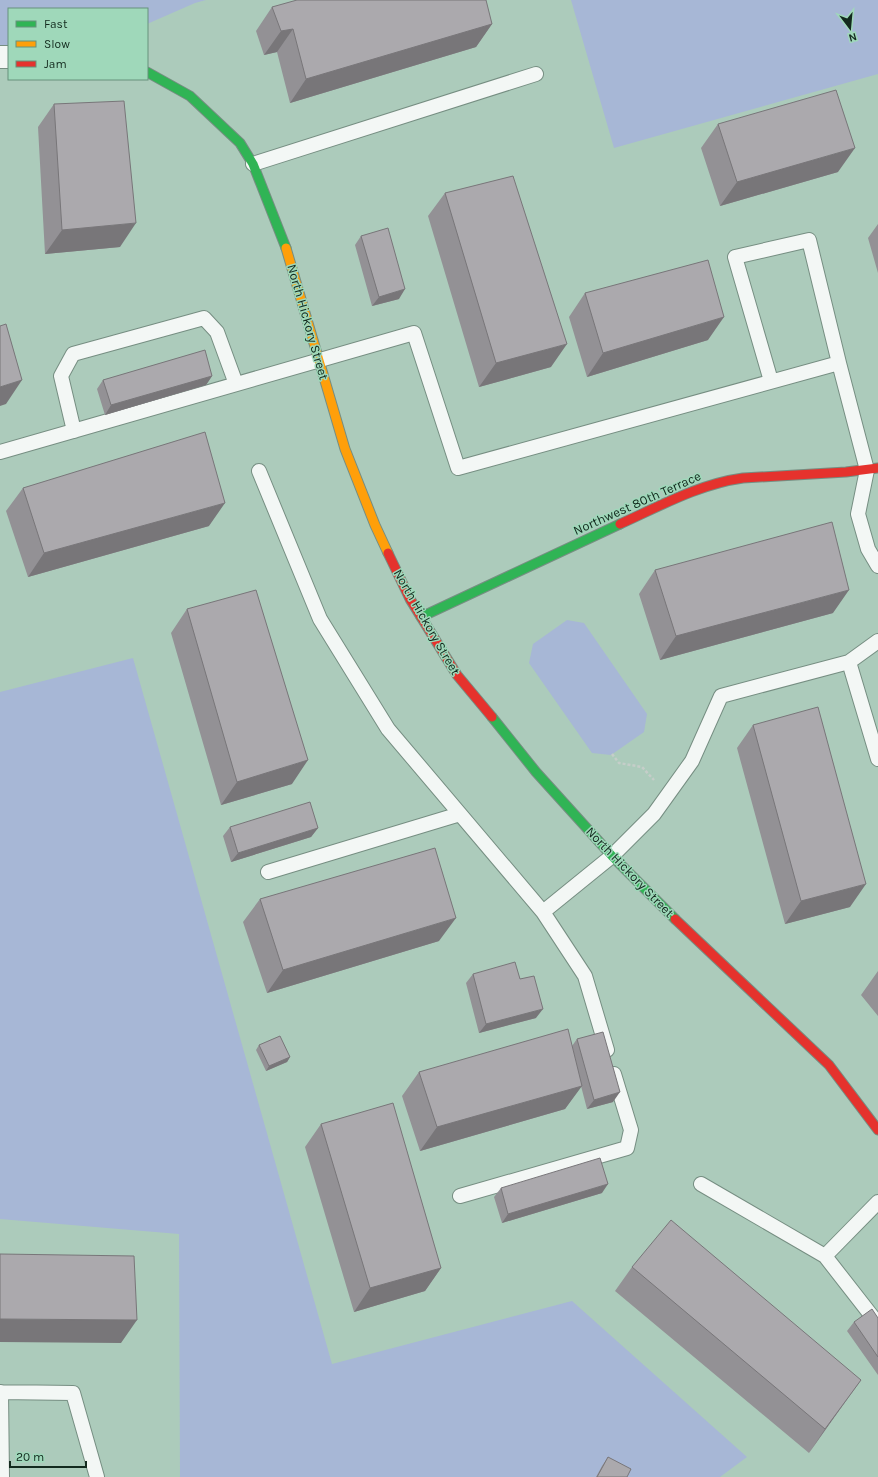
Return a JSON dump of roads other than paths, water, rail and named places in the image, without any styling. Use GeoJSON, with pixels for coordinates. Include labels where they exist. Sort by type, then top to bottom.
{"type":"FeatureCollection","features":[{"type":"Feature","properties":{"kind":"street","name":"North Hickory Street"},"geometry":{"type":"LineString","coordinates":[[148,73],[190,96],[240,144],[253,164],[289,255],[345,449],[374,525],[410,599],[457,675],[536,772],[612,856],[710,953],[783,1020],[829,1065],[878,1130]]}},
{"type":"Feature","properties":{"kind":"street","name":"Northwest 80th Terrace"},"geometry":{"type":"LineString","coordinates":[[421,617],[687,492],[718,482],[751,477],[828,474],[873,469]]}},
{"type":"Feature","properties":{"kind":"lane"},"geometry":{"type":"LineString","coordinates":[[253,164],[536,74]]}},
{"type":"Feature","properties":{"kind":"lane"},"geometry":{"type":"LineString","coordinates":[[771,381],[735,257],[809,240],[839,363],[873,469],[858,514],[868,549],[878,566]]}},
{"type":"Feature","properties":{"kind":"lane"},"geometry":{"type":"LineString","coordinates":[[74,431],[61,376],[73,354],[204,318],[217,332],[236,384]]}},
{"type":"Feature","properties":{"kind":"lane"},"geometry":{"type":"LineString","coordinates":[[0,452],[414,333],[458,468],[839,363]]}},
{"type":"Feature","properties":{"kind":"lane"},"geometry":{"type":"LineString","coordinates":[[259,471],[320,619],[388,729],[544,912],[585,976],[631,1130],[627,1148],[460,1196]]}},
{"type":"Feature","properties":{"kind":"lane"},"geometry":{"type":"LineString","coordinates":[[544,912],[612,856],[654,814],[692,761],[721,696],[849,662],[878,641]]}},
{"type":"Feature","properties":{"kind":"lane"},"geometry":{"type":"LineString","coordinates":[[849,662],[878,759]]}},
{"type":"Feature","properties":{"kind":"lane"},"geometry":{"type":"LineString","coordinates":[[268,872],[460,814]]}},
{"type":"Feature","properties":{"kind":"lane"},"geometry":{"type":"LineString","coordinates":[[701,1184],[825,1256],[878,1324]]}},
{"type":"Feature","properties":{"kind":"lane"},"geometry":{"type":"LineString","coordinates":[[825,1256],[878,1202]]}},
{"type":"Feature","properties":{"kind":"lane"},"geometry":{"type":"LineString","coordinates":[[2,1477],[1,1392],[73,1393],[97,1477]]}}]}
